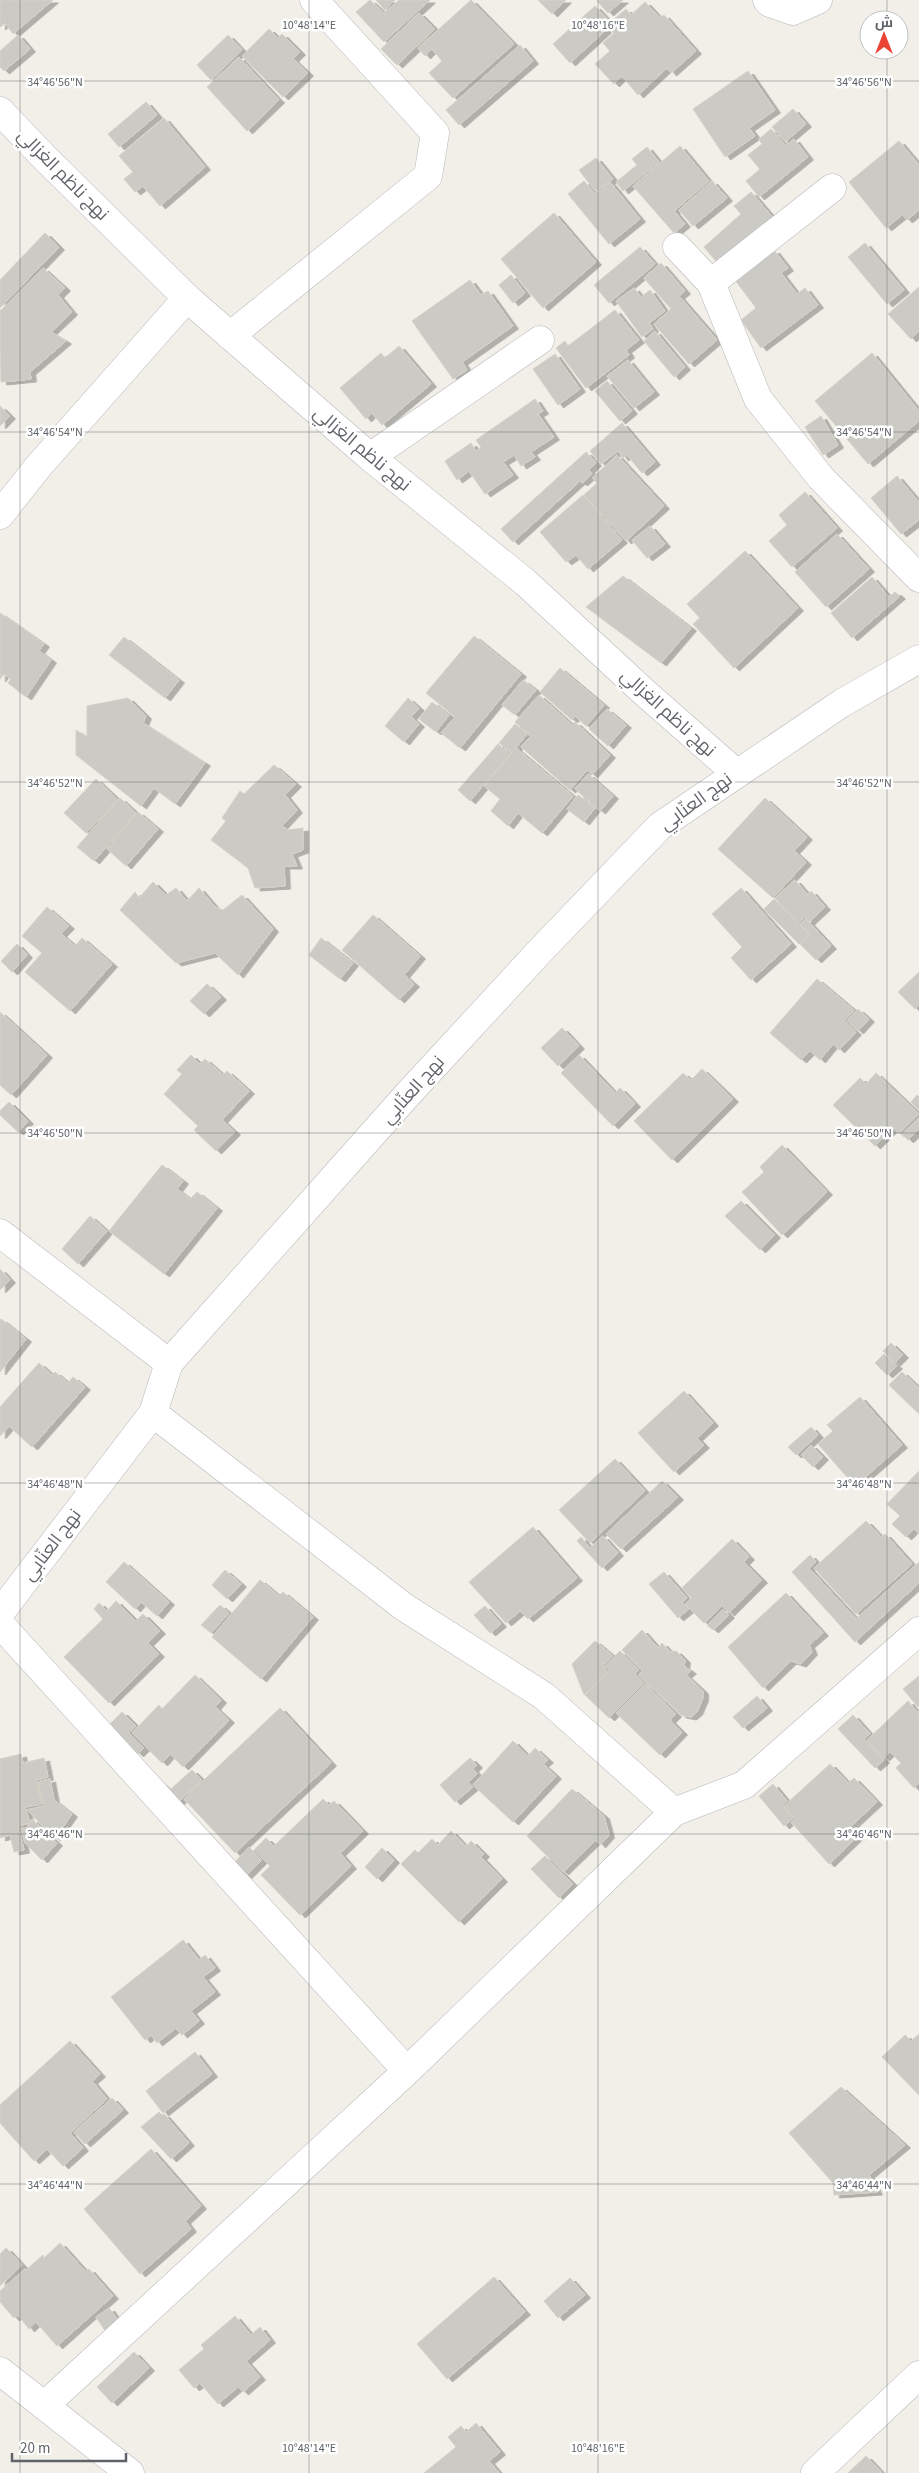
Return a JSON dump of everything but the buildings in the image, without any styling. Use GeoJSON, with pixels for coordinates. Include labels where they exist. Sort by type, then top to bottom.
{"type":"FeatureCollection","features":[{"type":"Feature","properties":{"kind":"street"},"geometry":{"type":"LineString","coordinates":[[230,336],[428,176],[434,132],[314,0]]}},
{"type":"Feature","properties":{"kind":"street"},"geometry":{"type":"LineString","coordinates":[[767,0],[770,3],[793,11],[818,0]]}},
{"type":"Feature","properties":{"kind":"street","name":"نهج ناظم الغزالي"},"geometry":{"type":"LineString","coordinates":[[0,111],[187,298],[370,458],[524,582],[736,773]]}},
{"type":"Feature","properties":{"kind":"street"},"geometry":{"type":"LineString","coordinates":[[711,283],[832,188]]}},
{"type":"Feature","properties":{"kind":"street"},"geometry":{"type":"LineString","coordinates":[[677,247],[711,283],[758,399],[821,478],[919,578]]}},
{"type":"Feature","properties":{"kind":"street"},"geometry":{"type":"LineString","coordinates":[[0,514],[37,468],[187,298]]}},
{"type":"Feature","properties":{"kind":"street"},"geometry":{"type":"LineString","coordinates":[[370,458],[540,340]]}},
{"type":"Feature","properties":{"kind":"street","name":"نهج العنّابي"},"geometry":{"type":"LineString","coordinates":[[0,1613],[154,1412],[168,1363],[409,1093],[660,826],[842,703],[919,659]]}},
{"type":"Feature","properties":{"kind":"street"},"geometry":{"type":"LineString","coordinates":[[0,1233],[168,1363]]}},
{"type":"Feature","properties":{"kind":"street"},"geometry":{"type":"LineString","coordinates":[[154,1412],[404,1607],[544,1696],[674,1812]]}},
{"type":"Feature","properties":{"kind":"street"},"geometry":{"type":"LineString","coordinates":[[0,1624],[408,2071]]}},
{"type":"Feature","properties":{"kind":"street"},"geometry":{"type":"LineString","coordinates":[[45,2405],[408,2071],[674,1812],[744,1785],[919,1631]]}},
{"type":"Feature","properties":{"kind":"street"},"geometry":{"type":"LineString","coordinates":[[0,2371],[130,2473]]}},
{"type":"Feature","properties":{"kind":"street"},"geometry":{"type":"LineString","coordinates":[[815,2473],[919,2375]]}}]}
